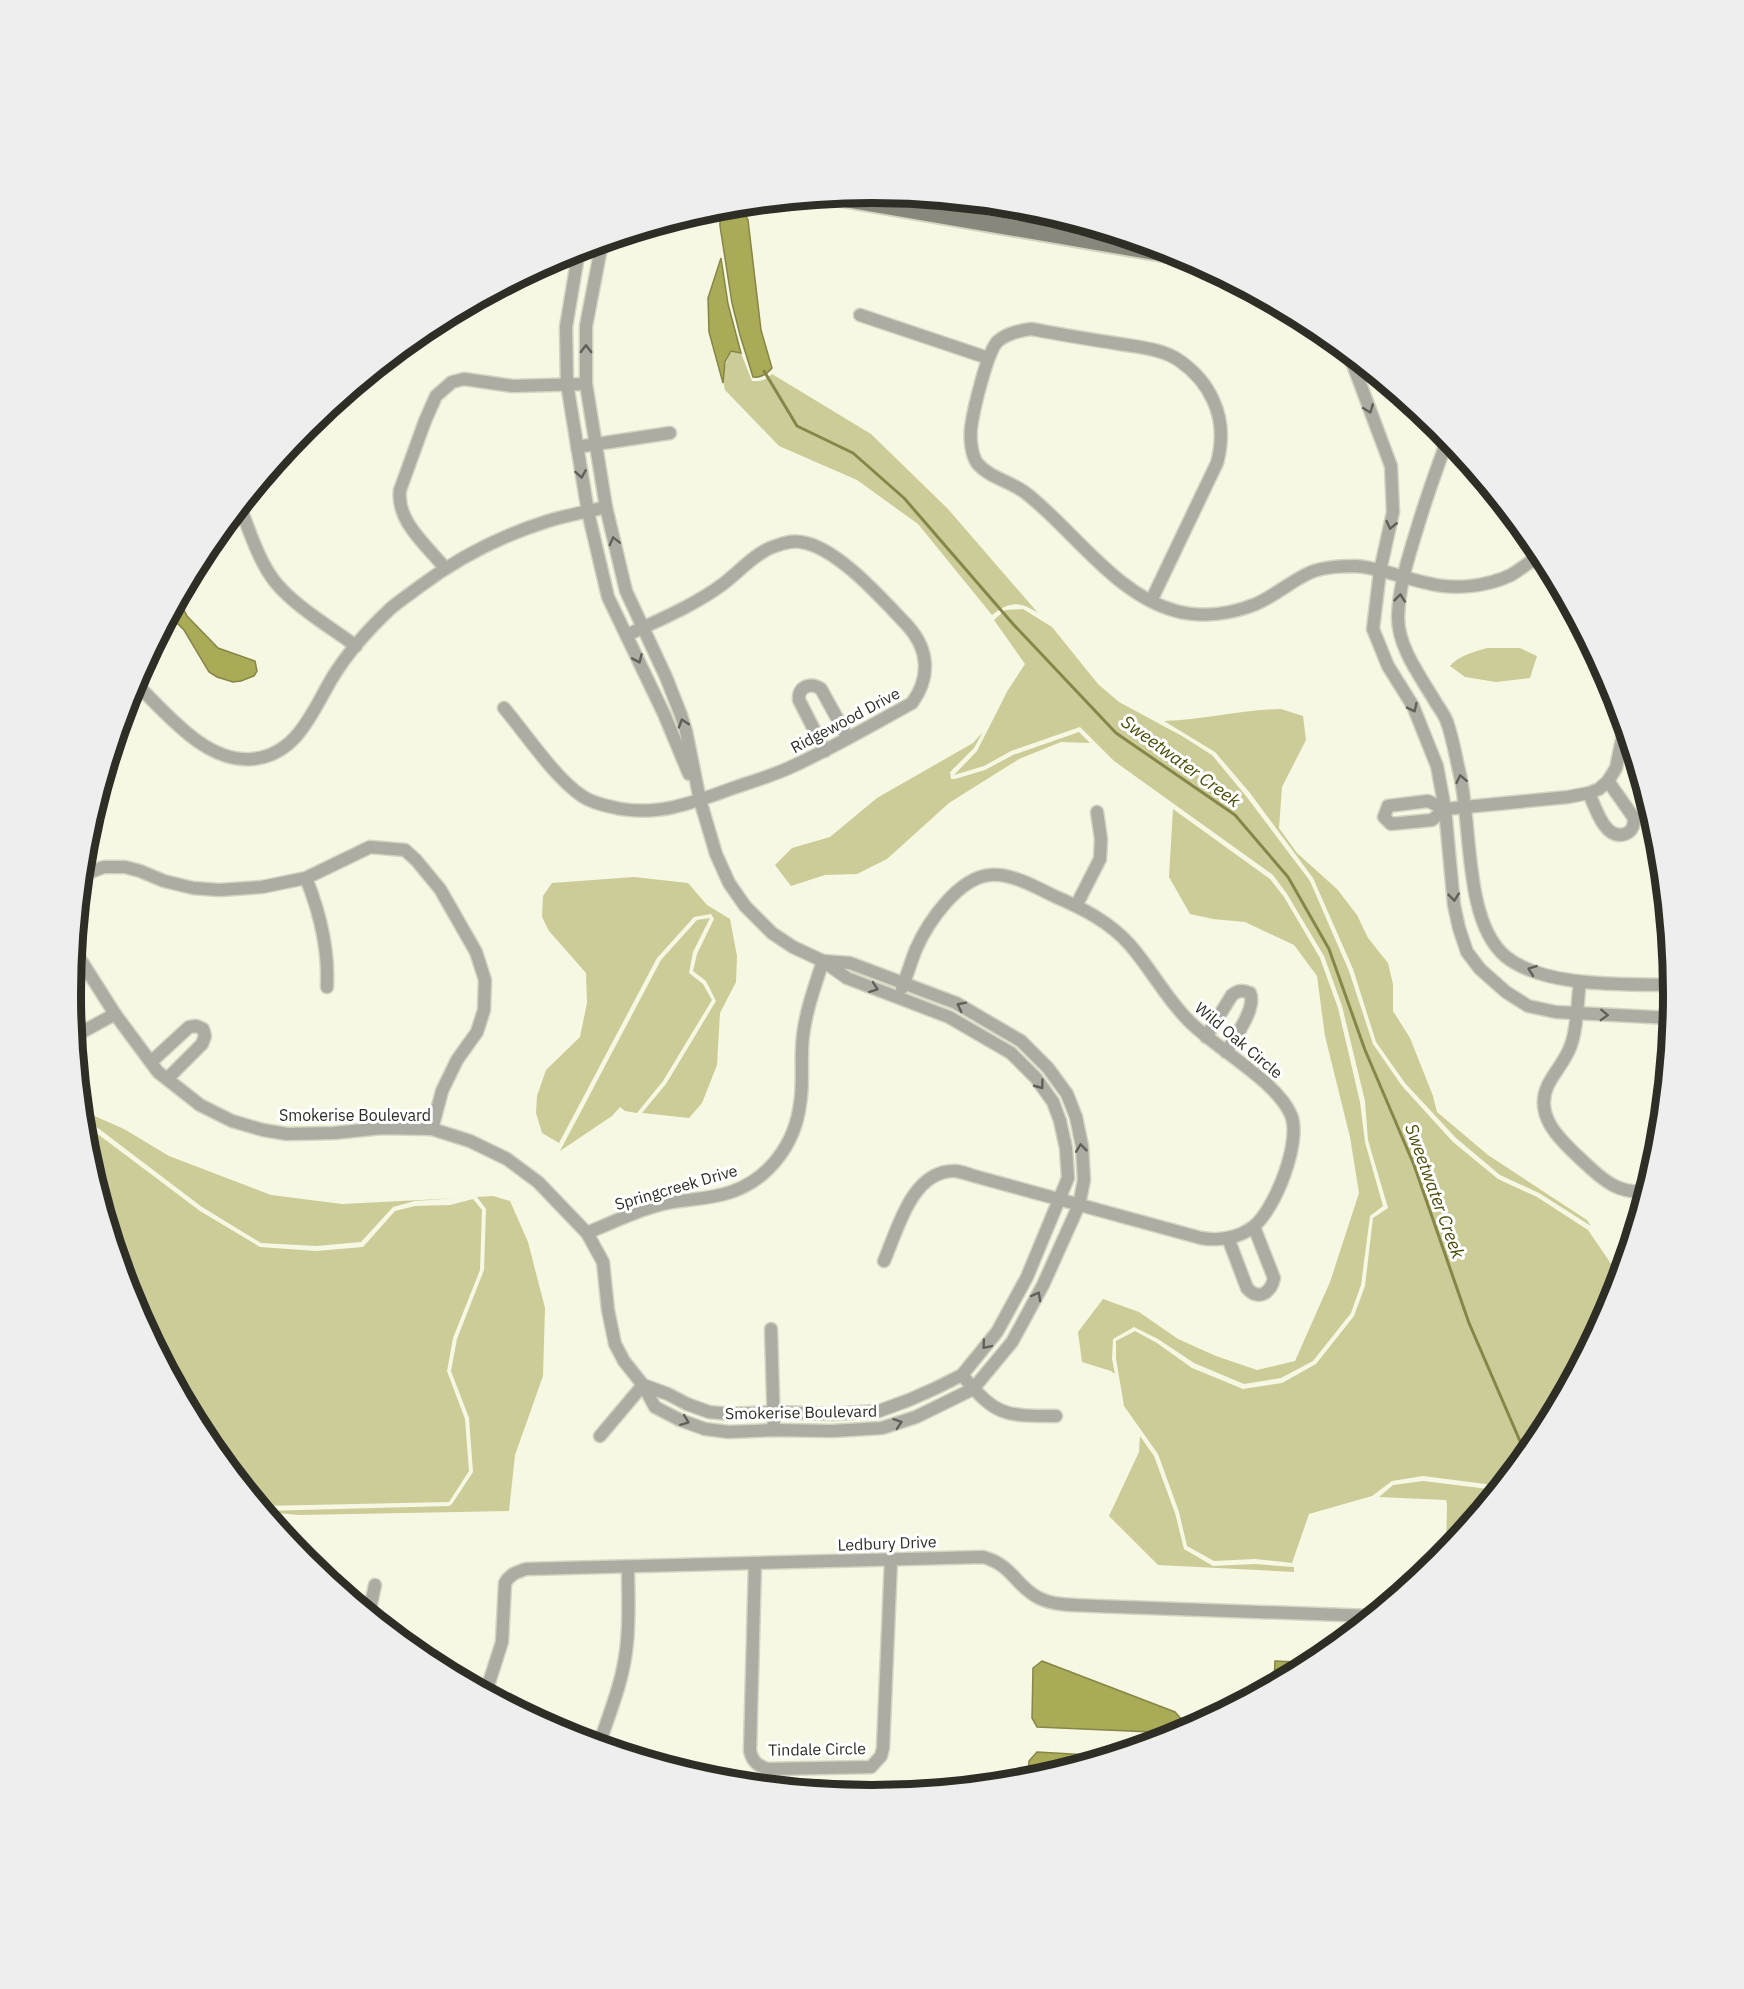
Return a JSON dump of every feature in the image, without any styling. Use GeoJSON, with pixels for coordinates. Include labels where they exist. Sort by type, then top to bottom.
{"type":"FeatureCollection","features":[{"type":"Feature","properties":{"kind":"main road"},"geometry":{"type":"LineString","coordinates":[[870,203],[1136,249]]}},
{"type":"Feature","properties":{"kind":"street"},"geometry":{"type":"LineString","coordinates":[[600,252],[586,326],[586,384],[606,507],[626,591],[644,627],[681,715],[700,800]]}},
{"type":"Feature","properties":{"kind":"street"},"geometry":{"type":"LineString","coordinates":[[579,260],[566,327],[567,384],[588,512],[608,597],[664,714],[700,800]]}},
{"type":"Feature","properties":{"kind":"street"},"geometry":{"type":"LineString","coordinates":[[860,315],[988,358]]}},
{"type":"Feature","properties":{"kind":"street"},"geometry":{"type":"LineString","coordinates":[[1151,601],[1217,463],[1221,446],[1221,428],[1218,411],[1210,394],[1197,375],[1179,360],[1158,351],[1031,329],[1014,332],[996,342],[988,358],[971,427],[973,454],[978,464],[988,472],[1024,491],[1128,588],[1151,601],[1176,611],[1210,615],[1232,612],[1255,604],[1309,573],[1334,567],[1357,566],[1402,575],[1427,584],[1454,587],[1484,584],[1511,575],[1533,560]]}},
{"type":"Feature","properties":{"kind":"street"},"geometry":{"type":"LineString","coordinates":[[1354,367],[1391,466],[1393,512],[1380,571],[1373,629],[1388,666],[1413,706],[1437,766],[1445,809],[1454,905],[1467,952],[1480,969],[1506,992],[1528,1005],[1576,1014],[1662,1018]]}},
{"type":"Feature","properties":{"kind":"street"},"geometry":{"type":"LineString","coordinates":[[445,568],[408,524],[401,512],[398,500],[399,490],[436,396],[452,382],[464,379],[513,386],[586,384]]}},
{"type":"Feature","properties":{"kind":"street"},"geometry":{"type":"LineString","coordinates":[[577,447],[670,433]]}},
{"type":"Feature","properties":{"kind":"street"},"geometry":{"type":"LineString","coordinates":[[1444,449],[1402,575],[1398,618],[1403,645],[1447,722],[1466,807],[1474,892],[1483,921],[1492,940],[1506,957],[1524,967],[1580,982],[1663,985]]}},
{"type":"Feature","properties":{"kind":"street"},"geometry":{"type":"LineString","coordinates":[[142,690],[171,720],[212,750],[232,758],[252,759],[277,753],[292,741],[306,724],[335,674],[356,646],[391,608],[469,553],[549,520],[606,507]]}},
{"type":"Feature","properties":{"kind":"street"},"geometry":{"type":"LineString","coordinates":[[243,514],[262,560],[275,582],[290,597],[356,646]]}},
{"type":"Feature","properties":{"kind":"street","name":"Ridgewood Drive"},"geometry":{"type":"LineString","coordinates":[[504,708],[564,782],[583,797],[598,804],[645,812],[700,800],[789,768],[825,751],[912,703],[920,692],[926,676],[920,644],[910,629],[880,596],[834,555],[816,545],[800,541],[787,542],[757,555],[722,584],[697,600],[627,635]]}},
{"type":"Feature","properties":{"kind":"street"},"geometry":{"type":"LineString","coordinates":[[825,751],[800,700],[799,694],[808,685],[815,685],[821,689],[848,738]]}},
{"type":"Feature","properties":{"kind":"street"},"geometry":{"type":"LineString","coordinates":[[1445,809],[1589,793],[1599,789],[1608,781],[1616,768],[1622,742]]}},
{"type":"Feature","properties":{"kind":"street"},"geometry":{"type":"LineString","coordinates":[[1589,793],[1604,825],[1612,832],[1622,835],[1630,832],[1634,825],[1634,818],[1608,781]]}},
{"type":"Feature","properties":{"kind":"street","name":"Smokerise Boulevard"},"geometry":{"type":"LineString","coordinates":[[642,1385],[709,1412],[832,1414],[879,1411],[909,1400],[962,1375],[997,1332],[1027,1277],[1068,1178],[1066,1148],[1060,1122],[1053,1102],[1036,1078],[1011,1053],[949,1017],[847,978],[772,933],[745,906],[729,882],[716,854],[700,800]]}},
{"type":"Feature","properties":{"kind":"street"},"geometry":{"type":"LineString","coordinates":[[1076,906],[1100,859],[1101,839],[1097,812]]}},
{"type":"Feature","properties":{"kind":"street"},"geometry":{"type":"LineString","coordinates":[[91,872],[104,867],[125,867],[164,881],[193,888],[219,890],[262,887],[306,878],[370,847],[405,850],[440,889],[476,952],[484,980],[484,1010],[477,1032],[457,1060],[442,1091],[432,1129]]}},
{"type":"Feature","properties":{"kind":"street","name":"Wild Oak Circle"},"geometry":{"type":"LineString","coordinates":[[898,997],[915,951],[933,920],[943,905],[972,881],[990,874],[1019,879],[1099,918],[1129,944],[1187,1019],[1285,1101],[1293,1118],[1293,1143],[1289,1164],[1269,1209],[1254,1227]]}},
{"type":"Feature","properties":{"kind":"street"},"geometry":{"type":"LineString","coordinates":[[306,878],[322,924],[328,967],[327,987]]}},
{"type":"Feature","properties":{"kind":"street","name":"Smokerise Boulevard"},"geometry":{"type":"LineString","coordinates":[[82,962],[115,1014],[158,1072],[200,1105],[232,1120],[263,1130],[299,1134],[382,1128],[432,1129],[470,1141],[507,1159],[538,1182],[587,1233],[603,1262],[608,1310],[615,1344],[655,1407],[705,1429],[729,1432],[882,1428],[916,1417],[973,1389],[1012,1342],[1043,1285],[1079,1205],[1084,1180],[1082,1146],[1076,1117],[1067,1094],[1021,1041],[956,1003],[904,982],[850,963],[823,962]]}},
{"type":"Feature","properties":{"kind":"street","name":"Springcreek Drive"},"geometry":{"type":"LineString","coordinates":[[587,1233],[666,1204],[730,1193],[752,1182],[771,1168],[790,1140],[797,1120],[801,1103],[803,1037],[808,1010],[823,962]]}},
{"type":"Feature","properties":{"kind":"street"},"geometry":{"type":"LineString","coordinates":[[1580,982],[1572,1042],[1566,1058],[1548,1084],[1544,1097],[1544,1110],[1548,1122],[1560,1139],[1602,1179],[1617,1189],[1638,1192]]}},
{"type":"Feature","properties":{"kind":"street"},"geometry":{"type":"LineString","coordinates":[[1206,1037],[1232,995],[1244,990],[1250,993],[1253,999],[1252,1008],[1226,1052]]}},
{"type":"Feature","properties":{"kind":"street"},"geometry":{"type":"LineString","coordinates":[[82,1032],[115,1014]]}},
{"type":"Feature","properties":{"kind":"street"},"geometry":{"type":"LineString","coordinates":[[151,1062],[182,1031],[196,1026],[203,1029],[205,1036],[201,1044],[166,1079]]}},
{"type":"Feature","properties":{"kind":"street"},"geometry":{"type":"LineString","coordinates":[[1011,1053],[1021,1041]]}},
{"type":"Feature","properties":{"kind":"street"},"geometry":{"type":"LineString","coordinates":[[884,1261],[911,1197],[923,1182],[943,1172],[957,1171],[1201,1238],[1215,1240],[1228,1238],[1254,1227],[1274,1278],[1272,1287],[1267,1293],[1259,1295],[1251,1293],[1247,1288],[1228,1238]]}},
{"type":"Feature","properties":{"kind":"street"},"geometry":{"type":"LineString","coordinates":[[771,1329],[774,1430]]}},
{"type":"Feature","properties":{"kind":"street"},"geometry":{"type":"LineString","coordinates":[[962,1375],[984,1400],[999,1410],[1011,1415],[1056,1416]]}},
{"type":"Feature","properties":{"kind":"street"},"geometry":{"type":"LineString","coordinates":[[600,1436],[642,1385]]}},
{"type":"Feature","properties":{"kind":"street","name":"Ledbury Drive"},"geometry":{"type":"LineString","coordinates":[[488,1686],[502,1642],[504,1589],[508,1577],[526,1569],[959,1557],[991,1559],[1007,1568],[1032,1594],[1058,1603],[1105,1607],[1361,1617]]}},
{"type":"Feature","properties":{"kind":"street","name":"Tindale Circle"},"geometry":{"type":"LineString","coordinates":[[755,1563],[750,1751],[753,1760],[767,1769],[871,1767],[881,1756],[883,1748],[891,1560]]}},
{"type":"Feature","properties":{"kind":"street"},"geometry":{"type":"LineString","coordinates":[[601,1738],[620,1682],[626,1653],[628,1567]]}},
{"type":"Feature","properties":{"kind":"street"},"geometry":{"type":"LineString","coordinates":[[371,1606],[375,1585]]}},
{"type":"Feature","properties":{"kind":"green space"},"geometry":{"type":"Polygon","coordinates":[[[732,350],[741,353],[752,381],[763,380],[772,374],[871,434],[948,509],[1038,613],[1015,604],[1004,607],[992,615],[918,524],[857,480],[779,446],[725,390],[724,370],[732,350]]]}},
{"type":"Feature","properties":{"kind":"green space"},"geometry":{"type":"Polygon","coordinates":[[[1023,609],[1052,627],[1098,684],[1119,702],[1212,755],[1310,881],[1349,971],[1373,1044],[1402,1086],[1453,1142],[1498,1179],[1537,1197],[1588,1230],[1614,1268],[1603,1297],[1557,1390],[1530,1434],[1493,1485],[1423,1476],[1392,1481],[1372,1496],[1309,1514],[1292,1563],[1255,1559],[1214,1561],[1187,1546],[1179,1512],[1158,1454],[1124,1406],[1116,1359],[1116,1341],[1135,1331],[1157,1343],[1192,1368],[1243,1389],[1282,1383],[1316,1364],[1354,1316],[1365,1286],[1373,1218],[1388,1208],[1368,1140],[1365,1101],[1342,1006],[1324,956],[1273,875],[1114,761],[1080,727],[1011,751],[984,766],[954,775],[977,751],[1008,690],[1025,664],[994,620],[1005,610],[1023,609]]]}},
{"type":"Feature","properties":{"kind":"green space"},"geometry":{"type":"Polygon","coordinates":[[[1487,648],[1520,648],[1537,656],[1530,678],[1496,682],[1465,677],[1450,666],[1462,657],[1487,648]]]}},
{"type":"Feature","properties":{"kind":"green space"},"geometry":{"type":"Polygon","coordinates":[[[1281,709],[1303,716],[1306,740],[1282,787],[1279,828],[1297,853],[1337,889],[1357,915],[1368,938],[1388,963],[1393,984],[1393,1011],[1410,1038],[1437,1112],[1488,1155],[1587,1220],[1591,1226],[1539,1193],[1500,1175],[1456,1138],[1405,1083],[1376,1042],[1353,969],[1313,878],[1250,793],[1215,752],[1164,721],[1281,709]]]}},
{"type":"Feature","properties":{"kind":"green space"},"geometry":{"type":"Polygon","coordinates":[[[983,732],[974,748],[950,772],[951,779],[985,770],[1013,755],[1079,732],[1090,743],[1061,742],[1019,759],[949,803],[887,859],[857,874],[825,875],[791,886],[775,865],[792,848],[830,837],[877,798],[973,743],[983,732]]]}},
{"type":"Feature","properties":{"kind":"green space"},"geometry":{"type":"Polygon","coordinates":[[[1173,809],[1270,879],[1284,897],[1320,958],[1338,1008],[1360,1102],[1365,1142],[1383,1206],[1370,1216],[1361,1285],[1351,1313],[1313,1361],[1281,1378],[1244,1384],[1194,1363],[1158,1339],[1134,1327],[1113,1339],[1112,1359],[1115,1374],[1082,1362],[1078,1332],[1103,1299],[1139,1312],[1178,1339],[1216,1356],[1257,1370],[1295,1361],[1330,1282],[1359,1193],[1350,1137],[1325,1036],[1317,976],[1294,945],[1245,922],[1190,914],[1169,877],[1173,809]]]}},
{"type":"Feature","properties":{"kind":"green space"},"geometry":{"type":"Polygon","coordinates":[[[634,877],[688,883],[707,905],[730,919],[737,956],[736,982],[720,1013],[717,1065],[702,1103],[689,1118],[642,1113],[666,1084],[716,1001],[706,981],[693,971],[697,954],[714,919],[711,914],[694,917],[657,958],[559,1143],[542,1133],[536,1113],[537,1096],[546,1070],[580,1037],[587,1003],[586,973],[549,931],[542,917],[543,896],[552,883],[634,877]]]}},
{"type":"Feature","properties":{"kind":"green space"},"geometry":{"type":"Polygon","coordinates":[[[710,918],[693,952],[689,973],[703,984],[712,1000],[663,1081],[637,1113],[625,1111],[620,1107],[612,1116],[560,1151],[661,960],[697,920],[710,918]]]}},
{"type":"Feature","properties":{"kind":"green space"},"geometry":{"type":"Polygon","coordinates":[[[91,1114],[124,1129],[169,1156],[271,1195],[342,1204],[459,1198],[415,1201],[393,1207],[361,1242],[316,1246],[261,1243],[202,1207],[92,1124],[91,1114]]]}},
{"type":"Feature","properties":{"kind":"green space"},"geometry":{"type":"Polygon","coordinates":[[[93,1131],[200,1211],[260,1247],[316,1251],[363,1247],[395,1211],[415,1206],[450,1205],[473,1199],[482,1210],[480,1270],[453,1338],[447,1371],[465,1419],[469,1471],[449,1502],[269,1506],[214,1434],[187,1390],[141,1297],[108,1199],[93,1131]]]}},
{"type":"Feature","properties":{"kind":"green space"},"geometry":{"type":"Polygon","coordinates":[[[493,1196],[510,1201],[528,1242],[545,1308],[543,1376],[515,1455],[509,1511],[300,1515],[274,1513],[273,1511],[449,1506],[473,1472],[469,1418],[451,1371],[457,1339],[484,1270],[486,1209],[477,1197],[493,1196]]]}},
{"type":"Feature","properties":{"kind":"green space"},"geometry":{"type":"Polygon","coordinates":[[[1140,1436],[1154,1456],[1175,1513],[1184,1549],[1213,1566],[1255,1564],[1294,1567],[1294,1572],[1158,1565],[1109,1516],[1139,1452],[1140,1436]]]}},
{"type":"Feature","properties":{"kind":"green space"},"geometry":{"type":"Polygon","coordinates":[[[1423,1481],[1489,1489],[1446,1538],[1446,1500],[1379,1497],[1393,1485],[1423,1481]]]}},
{"type":"Feature","properties":{"kind":"shaded area"},"geometry":{"type":"Polygon","coordinates":[[[745,214],[748,220],[761,330],[772,368],[764,375],[753,377],[740,335],[732,303],[720,219],[745,214]]]}},
{"type":"Feature","properties":{"kind":"shaded area"},"geometry":{"type":"Polygon","coordinates":[[[721,258],[728,304],[741,353],[731,351],[725,362],[723,383],[709,332],[708,298],[721,258]]]}},
{"type":"Feature","properties":{"kind":"shaded area"},"geometry":{"type":"Polygon","coordinates":[[[183,607],[187,616],[218,648],[255,661],[257,671],[254,676],[233,682],[209,672],[184,630],[175,621],[183,607]]]}},
{"type":"Feature","properties":{"kind":"shaded area"},"geometry":{"type":"Polygon","coordinates":[[[1042,1661],[1175,1712],[1183,1721],[1156,1732],[1037,1727],[1032,1718],[1033,1668],[1042,1661]]]}},
{"type":"Feature","properties":{"kind":"shaded area"},"geometry":{"type":"Polygon","coordinates":[[[1275,1661],[1295,1662],[1295,1662],[1274,1676],[1275,1661]]]}},
{"type":"Feature","properties":{"kind":"shaded area"},"geometry":{"type":"Polygon","coordinates":[[[1037,1752],[1090,1755],[1029,1769],[1029,1761],[1037,1752]]]}},
{"type":"Feature","properties":{"kind":"waterway","name":"Sweetwater Creek"},"geometry":{"type":"LineString","coordinates":[[764,371],[797,426],[853,453],[904,498],[1013,624],[1116,733],[1235,815],[1288,877],[1329,949],[1365,1050],[1414,1165],[1469,1323],[1522,1445]]}}]}
